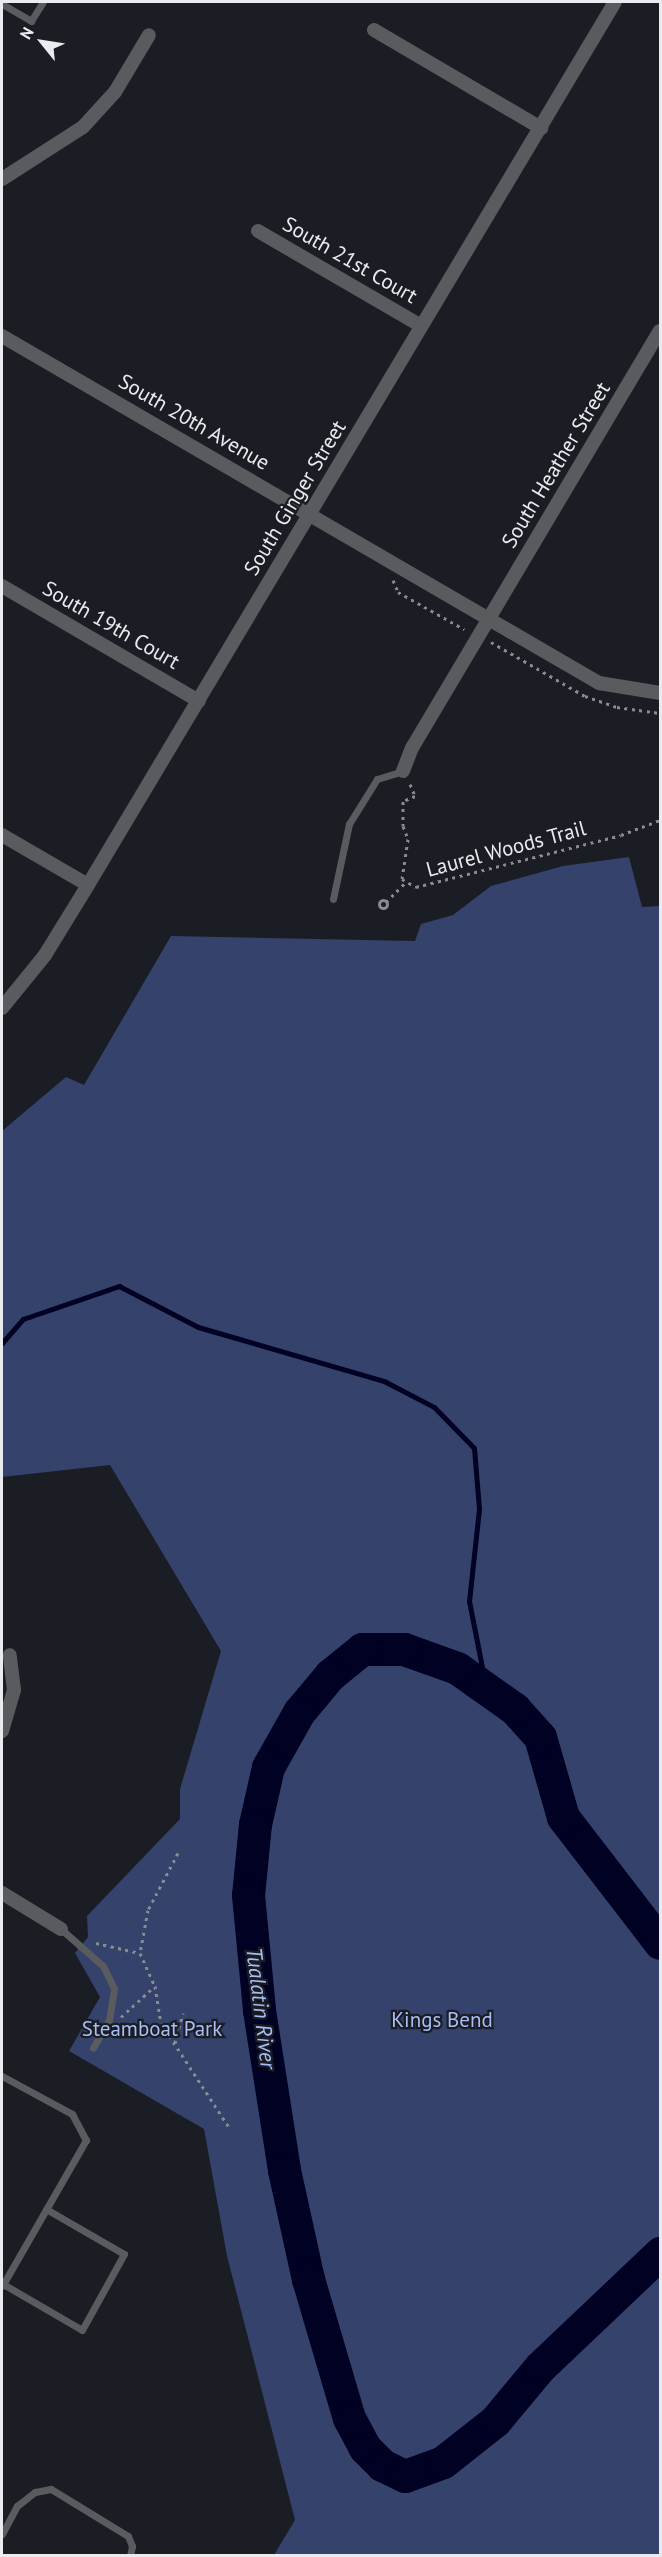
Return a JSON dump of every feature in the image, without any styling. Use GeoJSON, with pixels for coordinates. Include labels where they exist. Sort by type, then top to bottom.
{"type":"FeatureCollection","features":[{"type":"Feature","properties":{"kind":"street","name":"South Ginger Street"},"geometry":{"type":"LineString","coordinates":[[2,1008],[45,955],[88,885],[615,2]]}},
{"type":"Feature","properties":{"kind":"street"},"geometry":{"type":"LineString","coordinates":[[374,30],[541,128]]}},
{"type":"Feature","properties":{"kind":"street"},"geometry":{"type":"LineString","coordinates":[[2,179],[83,127],[115,92],[149,35]]}},
{"type":"Feature","properties":{"kind":"street","name":"South 21st Court"},"geometry":{"type":"LineString","coordinates":[[258,231],[421,326]]}},
{"type":"Feature","properties":{"kind":"street","name":"South Heather Street"},"geometry":{"type":"LineString","coordinates":[[403,771],[412,748],[660,331]]}},
{"type":"Feature","properties":{"kind":"street","name":"South 20th Avenue"},"geometry":{"type":"LineString","coordinates":[[2,336],[599,683],[660,693]]}},
{"type":"Feature","properties":{"kind":"street","name":"South 19th Court"},"geometry":{"type":"LineString","coordinates":[[2,586],[199,700]]}},
{"type":"Feature","properties":{"kind":"street"},"geometry":{"type":"LineString","coordinates":[[2,835],[88,885]]}},
{"type":"Feature","properties":{"kind":"street"},"geometry":{"type":"LineString","coordinates":[[2,1731],[14,1690],[10,1655]]}},
{"type":"Feature","properties":{"kind":"street"},"geometry":{"type":"LineString","coordinates":[[2,1893],[61,1929]]}},
{"type":"Feature","properties":{"kind":"lane"},"geometry":{"type":"LineString","coordinates":[[2,4],[31,21],[43,2]]}},
{"type":"Feature","properties":{"kind":"lane"},"geometry":{"type":"LineString","coordinates":[[333,899],[349,824],[376,779],[403,771]]}},
{"type":"Feature","properties":{"kind":"lane"},"geometry":{"type":"LineString","coordinates":[[61,1929],[103,1966],[114,1989],[109,2020],[93,2048]]}},
{"type":"Feature","properties":{"kind":"lane"},"geometry":{"type":"LineString","coordinates":[[2,2076],[72,2114],[86,2140],[2,2285],[82,2330],[124,2254],[46,2210]]}},
{"type":"Feature","properties":{"kind":"lane"},"geometry":{"type":"LineString","coordinates":[[2,2534],[17,2506],[35,2492],[51,2489],[128,2536],[132,2546],[130,2556]]}},
{"type":"Feature","properties":{"kind":"path"},"geometry":{"type":"LineString","coordinates":[[394,563],[393,584],[398,592],[468,630]]}},
{"type":"Feature","properties":{"kind":"path","name":"Laurel Woods Trail"},"geometry":{"type":"LineString","coordinates":[[415,796],[403,801],[403,826],[408,839],[402,872],[405,883],[416,888],[621,835],[660,820]]}},
{"type":"Feature","properties":{"kind":"path"},"geometry":{"type":"LineString","coordinates":[[386,902],[405,883]]}},
{"type":"Feature","properties":{"kind":"path"},"geometry":{"type":"LineString","coordinates":[[178,1853],[148,1910],[140,1953],[155,1986],[161,2023],[230,2128]]}},
{"type":"Feature","properties":{"kind":"path"},"geometry":{"type":"LineString","coordinates":[[90,1940],[140,1953]]}},
{"type":"Feature","properties":{"kind":"path"},"geometry":{"type":"LineString","coordinates":[[109,2020],[139,2004],[155,1986]]}},
{"type":"Feature","properties":{"kind":"path"},"geometry":{"type":"LineString","coordinates":[[175,2043],[183,2013]]}},
{"type":"Feature","properties":{"kind":"green space"},"geometry":{"type":"Polygon","coordinates":[[[629,857],[642,907],[660,906],[660,2555],[274,2555],[295,2520],[227,2256],[204,2129],[69,2051],[100,1997],[75,1953],[88,1937],[87,1916],[180,1819],[180,1789],[221,1651],[110,1465],[2,1477],[2,1131],[66,1077],[84,1085],[171,936],[415,941],[421,924],[453,915],[491,886],[563,866],[629,857]]]}},
{"type":"Feature","properties":{"kind":"waterway"},"geometry":{"type":"LineString","coordinates":[[2,1343],[23,1319],[119,1286],[198,1327],[384,1381],[434,1407],[474,1448],[479,1509],[469,1601],[486,1688]]}},
{"type":"Feature","properties":{"kind":"waterway","name":"Tualatin River"},"geometry":{"type":"LineString","coordinates":[[660,1943],[563,1817],[540,1737],[515,1709],[457,1668],[404,1649],[362,1649],[330,1675],[299,1712],[268,1767],[255,1824],[248,1895],[259,2010],[284,2170],[308,2279],[349,2418],[365,2448],[382,2465],[405,2476],[443,2462],[495,2421],[540,2367],[660,2253]]}},
{"type":"Feature","properties":{"kind":"park label","name":"Kings Bend"},"geometry":{"type":"Point","coordinates":[442,2020]}},
{"type":"Feature","properties":{"kind":"park label","name":"Steamboat Park"},"geometry":{"type":"Point","coordinates":[152,2029]}}]}
